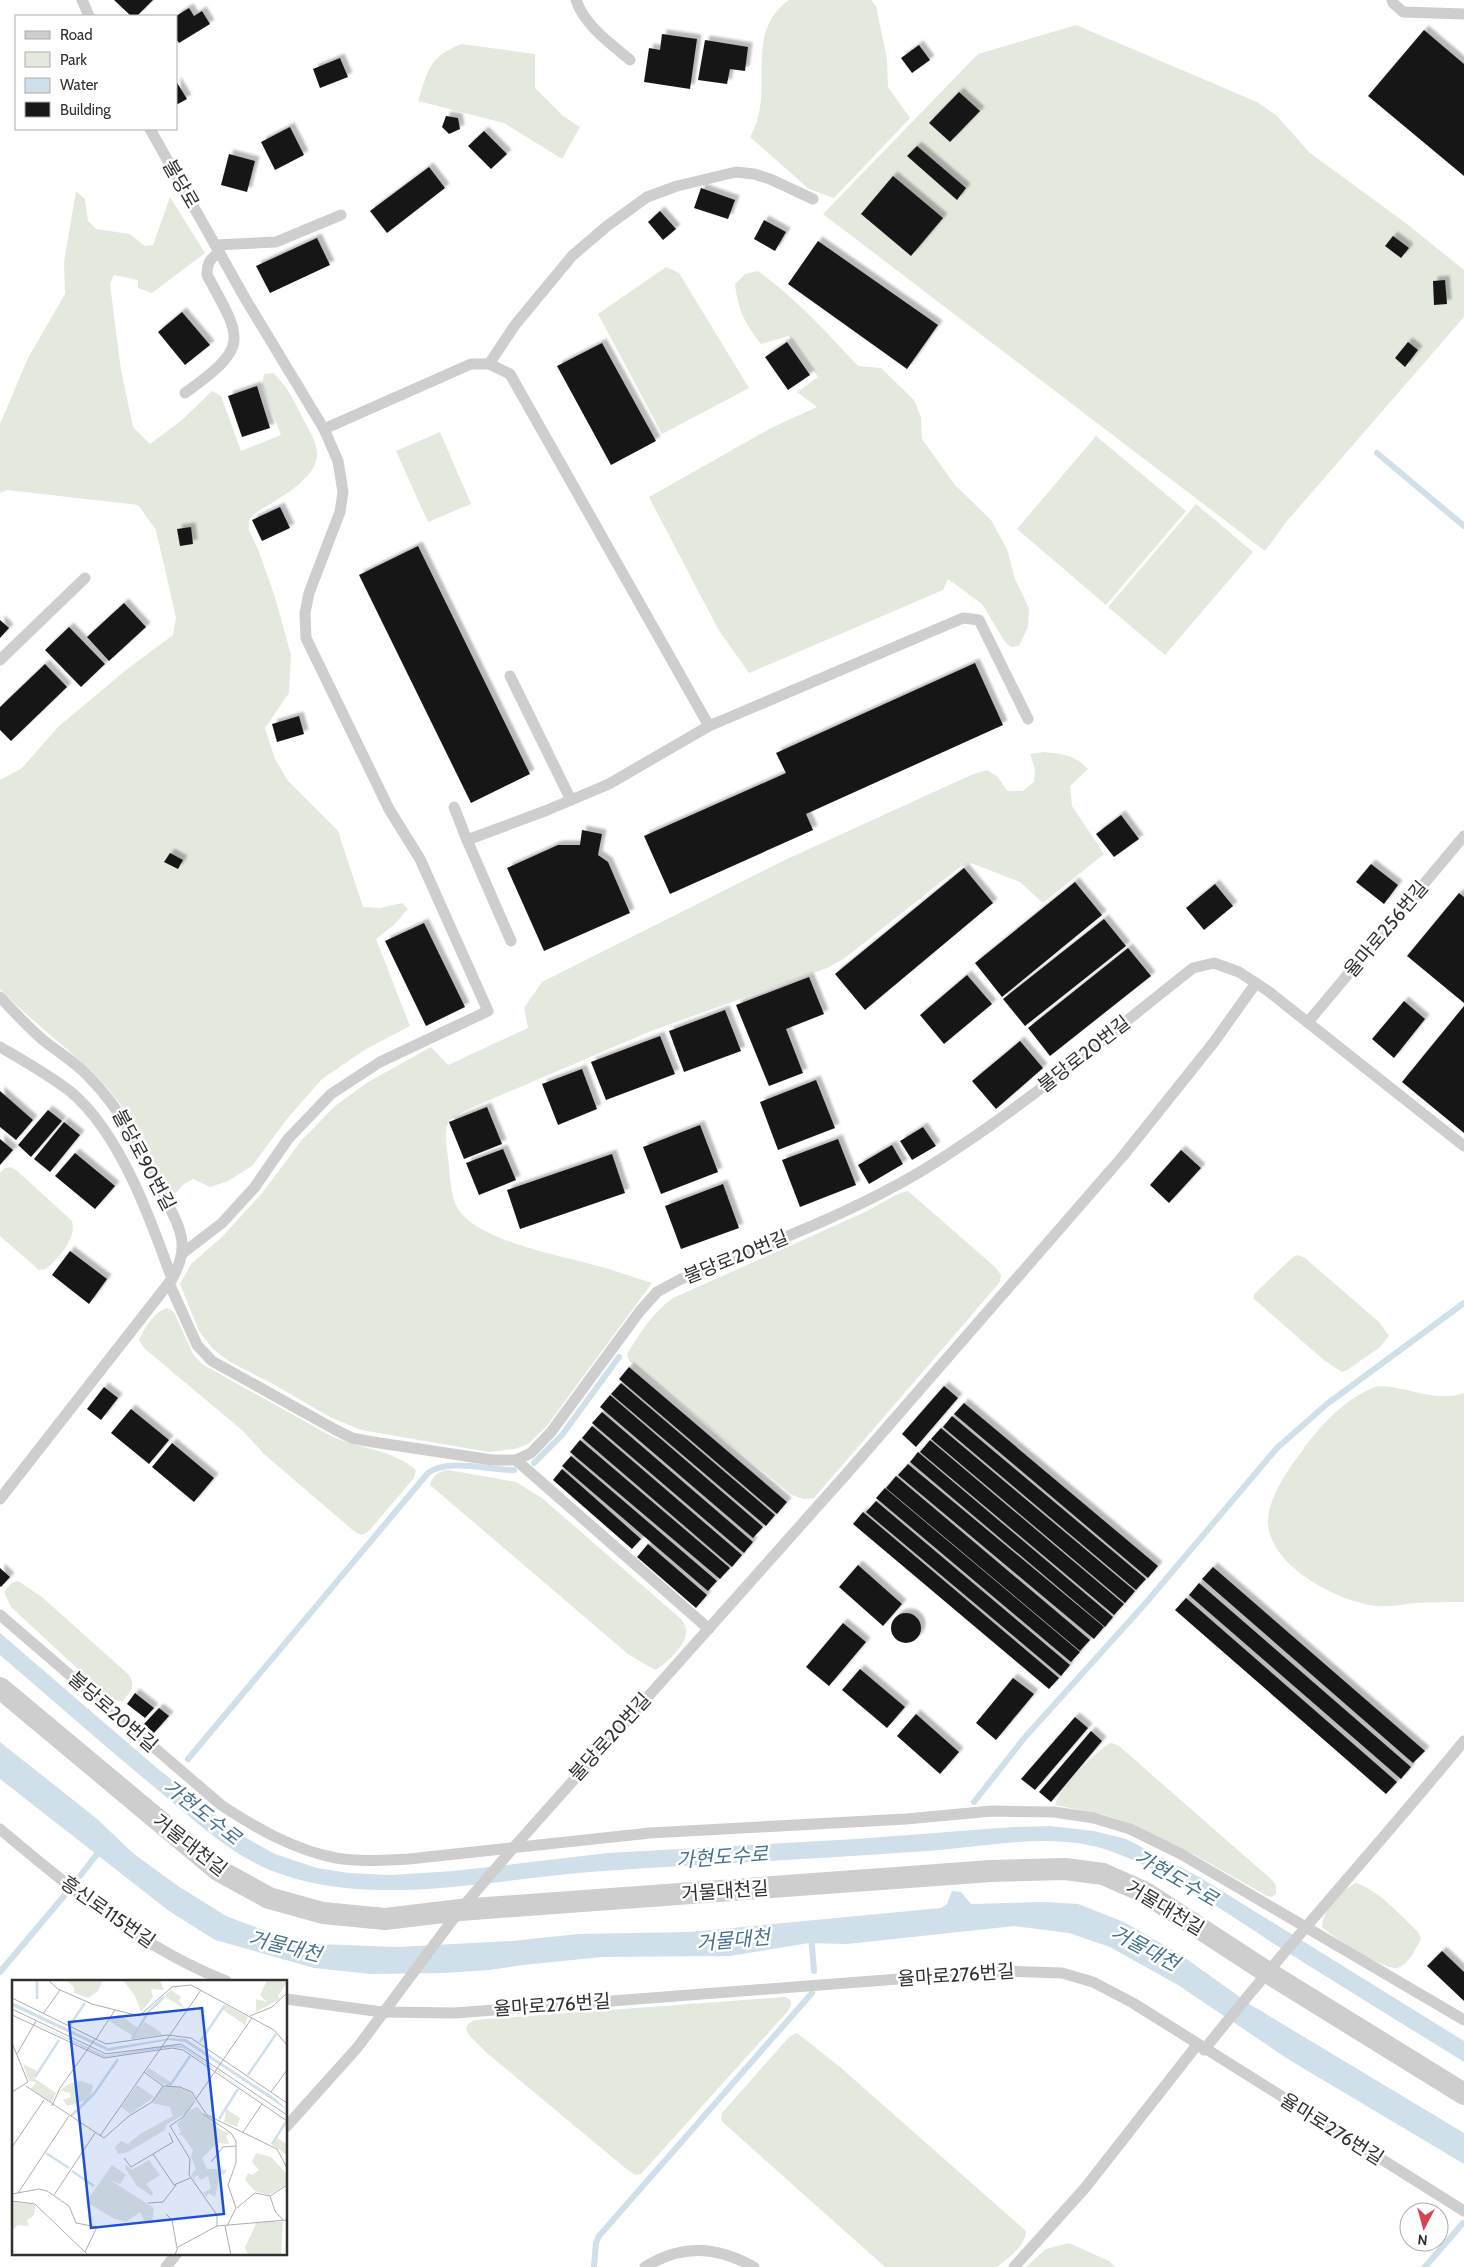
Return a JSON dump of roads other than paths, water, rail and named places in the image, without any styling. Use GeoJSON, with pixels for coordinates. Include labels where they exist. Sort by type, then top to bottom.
{"type":"FeatureCollection","features":[{"type":"Feature","properties":{"kind":"street","name":"거물대천길"},"geometry":{"type":"LineString","coordinates":[[0,1688],[218,1870],[270,1898],[323,1913],[385,1919],[991,1872],[1065,1869],[1103,1874],[1144,1892],[1267,1972],[1464,2094]]}},
{"type":"Feature","properties":{"kind":"lane"},"geometry":{"type":"LineString","coordinates":[[82,0],[89,15]]}},
{"type":"Feature","properties":{"kind":"lane"},"geometry":{"type":"LineString","coordinates":[[576,0],[580,12],[594,29],[630,60]]}},
{"type":"Feature","properties":{"kind":"lane"},"geometry":{"type":"LineString","coordinates":[[1392,0],[1404,12],[1464,14]]}},
{"type":"Feature","properties":{"kind":"lane","name":"불당로"},"geometry":{"type":"LineString","coordinates":[[151,130],[215,245],[324,430],[338,462],[343,492],[340,512],[309,593],[305,613],[306,638],[389,809],[420,860],[488,1011],[380,1062],[330,1094],[288,1139],[254,1188],[222,1223],[183,1253]]}},
{"type":"Feature","properties":{"kind":"lane"},"geometry":{"type":"LineString","coordinates":[[489,364],[514,325],[572,256],[607,226],[647,196],[686,183],[736,172],[754,174],[770,179],[813,199]]}},
{"type":"Feature","properties":{"kind":"lane"},"geometry":{"type":"LineString","coordinates":[[185,393],[222,363],[231,352],[236,341],[235,330],[207,275],[207,265],[215,245],[276,242],[341,215]]}},
{"type":"Feature","properties":{"kind":"lane"},"geometry":{"type":"LineString","coordinates":[[324,430],[471,364],[489,364],[510,374],[709,726]]}},
{"type":"Feature","properties":{"kind":"lane"},"geometry":{"type":"LineString","coordinates":[[0,660],[84,578]]}},
{"type":"Feature","properties":{"kind":"lane"},"geometry":{"type":"LineString","coordinates":[[467,840],[609,784],[709,726],[962,618],[979,620],[1028,719]]}},
{"type":"Feature","properties":{"kind":"lane"},"geometry":{"type":"LineString","coordinates":[[510,676],[571,800]]}},
{"type":"Feature","properties":{"kind":"lane"},"geometry":{"type":"LineString","coordinates":[[454,807],[511,940]]}},
{"type":"Feature","properties":{"kind":"lane","name":"율마로256번길"},"geometry":{"type":"LineString","coordinates":[[1308,1022],[1464,836]]}},
{"type":"Feature","properties":{"kind":"lane","name":"불당로20번길"},"geometry":{"type":"LineString","coordinates":[[0,1615],[221,1805],[256,1828],[294,1845],[335,1858],[373,1861],[510,1852],[671,1669],[709,1629],[1123,1156],[1214,1042],[1256,983],[1239,972],[1214,963],[1192,968],[1074,1064],[920,1172],[814,1226],[679,1280],[657,1292],[640,1311],[551,1432],[531,1453],[516,1460]]}},
{"type":"Feature","properties":{"kind":"lane"},"geometry":{"type":"LineString","coordinates":[[1256,983],[1464,1146]]}},
{"type":"Feature","properties":{"kind":"lane","name":"불당로90번길"},"geometry":{"type":"LineString","coordinates":[[0,997],[43,1040],[87,1074],[112,1102],[138,1142],[178,1224],[183,1240],[180,1266],[171,1281],[0,1500]]}},
{"type":"Feature","properties":{"kind":"lane"},"geometry":{"type":"LineString","coordinates":[[0,1047],[72,1093],[97,1121],[122,1158],[140,1198],[197,1345],[212,1361],[352,1438],[492,1460],[516,1460],[709,1629]]}},
{"type":"Feature","properties":{"kind":"lane"},"geometry":{"type":"LineString","coordinates":[[1014,2267],[1085,2188],[1464,1741]]}},
{"type":"Feature","properties":{"kind":"lane"},"geometry":{"type":"LineString","coordinates":[[288,2125],[357,2048],[385,2008],[459,1912],[510,1852],[650,1833],[906,1819],[992,1811],[1054,1812],[1094,1818],[1130,1829],[1181,1854],[1303,1930],[1464,2020]]}},
{"type":"Feature","properties":{"kind":"lane","name":"흥신로115번길"},"geometry":{"type":"LineString","coordinates":[[0,1829],[42,1865],[113,1919],[162,1951],[224,1980]]}},
{"type":"Feature","properties":{"kind":"lane","name":"율마로276번길"},"geometry":{"type":"LineString","coordinates":[[385,2008],[455,2013],[1032,1970],[1062,1973],[1093,1982],[1133,2003],[1464,2211]]}},
{"type":"Feature","properties":{"kind":"lane"},"geometry":{"type":"LineString","coordinates":[[288,1999],[385,2008]]}},
{"type":"Feature","properties":{"kind":"lane"},"geometry":{"type":"LineString","coordinates":[[644,2267],[671,2254],[686,2250],[703,2250],[726,2255],[754,2267]]}},
{"type":"Feature","properties":{"kind":"lane"},"geometry":{"type":"LineString","coordinates":[[166,2267],[176,2254]]}},
{"type":"Feature","properties":{"kind":"water","name":"가현도수로"},"geometry":{"type":"Polygon","coordinates":[[[0,1633],[157,1768],[237,1833],[275,1854],[317,1868],[349,1873],[390,1875],[454,1871],[608,1853],[856,1839],[1013,1827],[1049,1826],[1094,1831],[1126,1839],[1201,1878],[1464,2041],[1464,2062],[1187,1888],[1136,1861],[1111,1851],[1088,1845],[1068,1842],[1028,1841],[927,1851],[590,1872],[424,1889],[382,1890],[341,1887],[301,1880],[263,1867],[249,1860],[196,1822],[0,1655],[0,1633]]]}},
{"type":"Feature","properties":{"kind":"water","name":"거물대천"},"geometry":{"type":"Polygon","coordinates":[[[0,1742],[96,1818],[134,1854],[178,1886],[226,1916],[271,1933],[318,1944],[397,1947],[512,1941],[578,1934],[690,1932],[941,1908],[947,1904],[952,1891],[961,1892],[971,1904],[1044,1902],[1078,1904],[1124,1922],[1181,1955],[1251,2005],[1464,2133],[1464,2164],[1291,2061],[1178,1985],[1110,1947],[1069,1933],[1015,1926],[847,1944],[809,1943],[730,1956],[602,1957],[489,1970],[445,1973],[371,1974],[314,1968],[215,1940],[169,1911],[0,1779],[0,1742]]]}},
{"type":"Feature","properties":{"kind":"waterway"},"geometry":{"type":"LineString","coordinates":[[1377,453],[1464,526]]}},
{"type":"Feature","properties":{"kind":"waterway"},"geometry":{"type":"LineString","coordinates":[[974,1802],[1026,1736],[1144,1605],[1277,1448],[1327,1404],[1464,1303]]}},
{"type":"Feature","properties":{"kind":"waterway"},"geometry":{"type":"LineString","coordinates":[[534,1463],[562,1435],[619,1357]]}},
{"type":"Feature","properties":{"kind":"waterway"},"geometry":{"type":"LineString","coordinates":[[188,1759],[428,1473],[446,1466],[457,1465],[514,1470]]}},
{"type":"Feature","properties":{"kind":"waterway"},"geometry":{"type":"LineString","coordinates":[[80,1876],[101,1849]]}},
{"type":"Feature","properties":{"kind":"waterway"},"geometry":{"type":"LineString","coordinates":[[0,1972],[64,1896]]}},
{"type":"Feature","properties":{"kind":"waterway"},"geometry":{"type":"LineString","coordinates":[[811,1935],[814,1971]]}},
{"type":"Feature","properties":{"kind":"waterway"},"geometry":{"type":"LineString","coordinates":[[594,2267],[596,2243],[599,2236],[812,1993]]}},
{"type":"Feature","properties":{"kind":"waterway"},"geometry":{"type":"LineString","coordinates":[[1425,2267],[1463,2223]]}}]}
